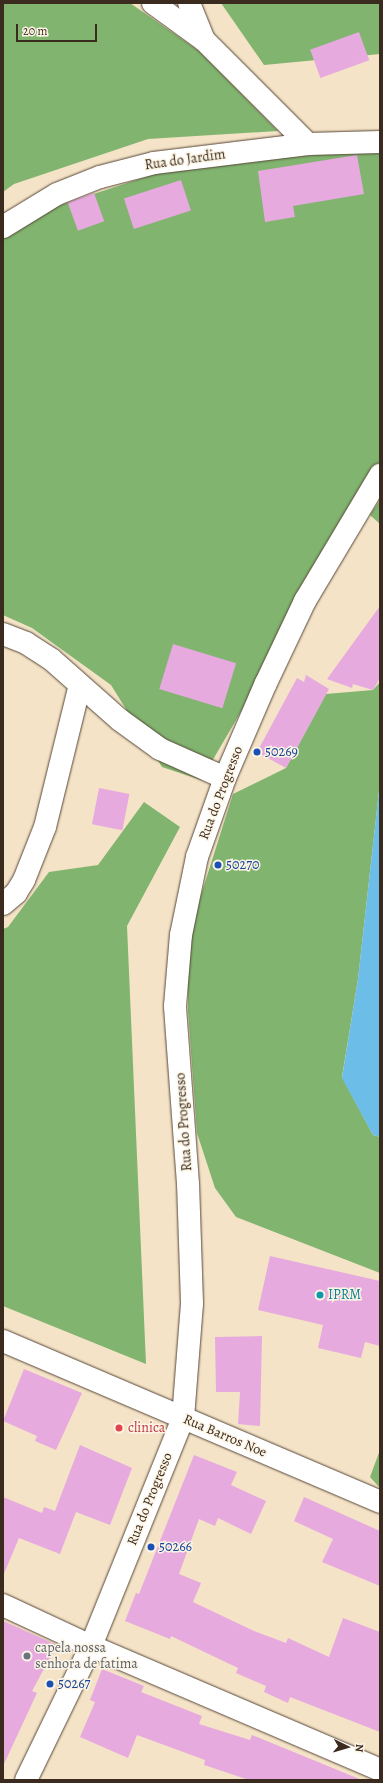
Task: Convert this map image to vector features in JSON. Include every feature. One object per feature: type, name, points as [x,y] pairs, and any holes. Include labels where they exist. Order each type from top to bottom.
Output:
[{"type":"street","points":[[153,3],[204,40],[308,144]]},
{"type":"street","points":[[188,3],[204,40]]},
{"type":"street","name":"Rua do Jardim","points":[[3,227],[57,194],[100,177],[154,163],[308,144],[380,142]]},
{"type":"street","name":"Rua do Progresso","points":[[26,1780],[91,1646],[182,1418],[192,1303],[188,1184],[175,1006],[180,935],[197,857],[225,778],[266,683],[305,601],[380,476]]},
{"type":"street","points":[[3,634],[26,643],[51,659],[120,720],[160,749],[225,778]]},
{"type":"street","points":[[3,904],[16,893],[24,880],[43,835],[80,685]]},
{"type":"street","name":"Rua Barros Noe","points":[[3,1341],[380,1502]]},
{"type":"street","points":[[3,1605],[91,1646],[380,1770]]},
{"type":"green space","points":[[3,3],[130,3],[199,51],[278,131],[148,139],[14,184],[3,192]]},
{"type":"green space","points":[[221,3],[380,3],[380,54],[264,65]]},
{"type":"green space","points":[[380,149],[380,474],[201,780],[162,767],[111,685],[32,628],[3,615],[3,239],[54,207],[173,168]]},
{"type":"green space","points":[[380,500],[380,524],[370,515]]},
{"type":"green space","points":[[380,682],[380,782],[358,979],[342,1077],[373,1135],[380,1137],[380,1273],[236,1217],[215,1188],[197,1133],[188,1010],[188,936],[233,794],[286,768],[326,694],[373,690]]},
{"type":"green space","points":[[144,802],[180,827],[127,926],[146,1364],[3,1306],[3,929],[8,927],[49,872],[98,865]]},
{"type":"green space","points":[[380,1450],[380,1488],[370,1477]]},
{"type":"water","points":[[380,782],[380,1137],[373,1135],[342,1078],[358,979]]},
{"type":"building","points":[[359,32],[369,60],[320,78],[310,50]]},
{"type":"building","points":[[357,155],[364,194],[293,206],[295,217],[265,222],[258,171]]},
{"type":"building","points":[[181,180],[191,210],[134,229],[124,199]]},
{"type":"building","points":[[94,193],[104,221],[78,231],[68,203]]},
{"type":"building","points":[[380,606],[380,678],[373,690],[353,684],[352,688],[327,679]]},
{"type":"building","points":[[173,644],[236,663],[222,708],[159,689]]},
{"type":"building","points":[[306,675],[329,689],[286,768],[257,752],[297,678],[304,682]]},
{"type":"building","points":[[99,788],[129,794],[122,830],[92,824]]},
{"type":"building","name":"IPRM","points":[[270,1256],[380,1281],[380,1346],[365,1342],[361,1358],[318,1348],[323,1325],[258,1310]]},
{"type":"building","points":[[262,1336],[260,1426],[238,1424],[240,1392],[216,1392],[215,1337]]},
{"type":"building","points":[[24,1369],[82,1393],[56,1450],[35,1441],[37,1436],[3,1421]]},
{"type":"building","points":[[80,1445],[132,1468],[110,1525],[76,1512],[60,1554],[19,1538],[3,1576],[3,1497],[42,1513],[44,1507],[55,1511]]},
{"type":"building","points":[[194,1455],[237,1472],[231,1485],[266,1501],[251,1534],[218,1518],[215,1526],[199,1519],[179,1574],[201,1583],[193,1602],[254,1631],[286,1643],[288,1638],[329,1657],[343,1618],[380,1632],[380,1732],[290,1697],[288,1703],[264,1692],[266,1686],[236,1673],[238,1668],[171,1636],[170,1639],[125,1621],[136,1593],[139,1594]]},
{"type":"building","points":[[304,1497],[380,1531],[380,1586],[322,1562],[333,1539],[294,1521]]},
{"type":"building","points":[[3,1621],[57,1645],[32,1691],[37,1693],[3,1766]]},
{"type":"building","points":[[102,1669],[144,1686],[141,1692],[202,1716],[199,1724],[250,1740],[252,1735],[362,1780],[249,1780],[204,1765],[205,1760],[137,1735],[128,1758],[80,1737],[95,1702],[90,1700]]},
{"type":"place","name":"50269","points":[[257,752]]},
{"type":"place","name":"50270","points":[[218,865]]},
{"type":"place","name":"IPRM","points":[[320,1295]]},
{"type":"place","name":"clinica","points":[[119,1428]]},
{"type":"place","name":"50266","points":[[151,1547]]},
{"type":"place","name":"capela nossa senhora de fatima","points":[[27,1656]]},
{"type":"place","name":"50267","points":[[50,1684]]}]
